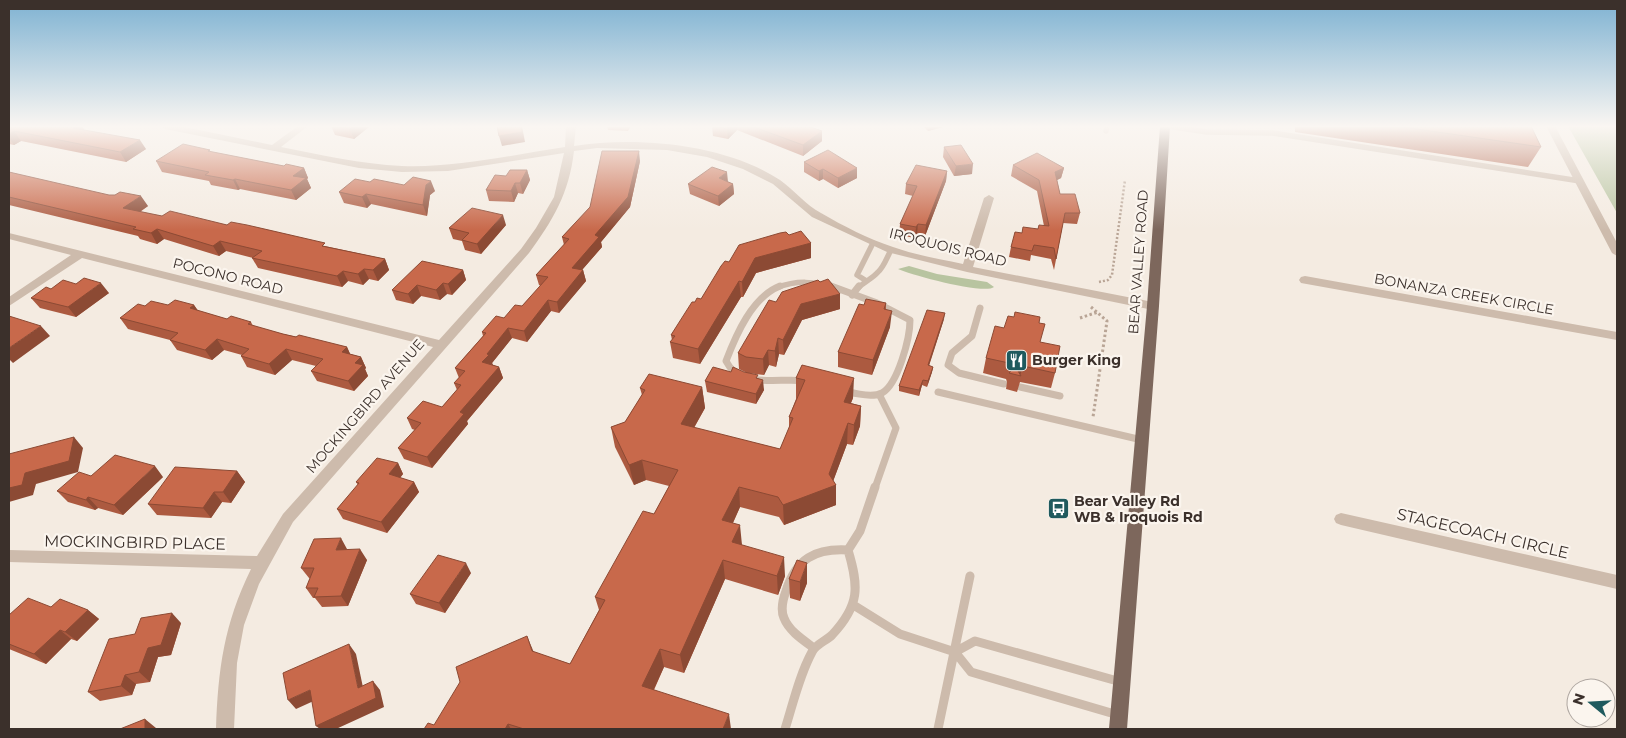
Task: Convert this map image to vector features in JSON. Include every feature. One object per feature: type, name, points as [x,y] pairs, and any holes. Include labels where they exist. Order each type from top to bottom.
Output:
[{"type":"main road","name":"BEAR VALLEY ROAD","points":[[1119,722],[1163,160]]},
{"type":"street","name":"IROQUOIS ROAD","points":[[337,160],[402,169],[448,168],[497,160]]},
{"type":"street","name":"MOCKINGBIRD AVENUE","points":[[225,729],[227,686],[236,626],[260,563],[288,518],[525,251],[545,223],[562,189],[568,160]]},
{"type":"street","name":"IROQUOIS ROAD","points":[[727,160],[746,167],[776,182],[816,215],[873,243],[892,250],[967,269],[1152,306]]},
{"type":"street","points":[[1569,160],[1617,253]]},
{"type":"street","points":[[967,269],[989,198]]},
{"type":"street","name":"POCONO ROAD","points":[[9,236],[441,345]]},
{"type":"street","points":[[9,302],[80,254]]},
{"type":"street","name":"BONANZA CREEK CIRCLE","points":[[1305,280],[1617,336]]},
{"type":"street","name":"STAGECOACH CIRCLE","points":[[1342,519],[1617,582]]},
{"type":"street","name":"MOCKINGBIRD PLACE","points":[[9,556],[260,563]]},
{"type":"lane","points":[[1446,160],[1580,181]]},
{"type":"lane","points":[[865,280],[857,275],[873,243]]},
{"type":"lane","points":[[852,295],[865,280],[872,278],[880,270],[892,250]]},
{"type":"lane","points":[[794,282],[824,283],[903,314],[910,320],[911,330],[890,386],[879,394],[864,393],[802,379],[749,379],[730,370],[726,361],[728,352],[758,300],[772,288],[794,282]]},
{"type":"lane","points":[[980,308],[972,337],[952,352],[948,365],[959,373],[1004,384]]},
{"type":"lane","points":[[1020,387],[1060,396]]},
{"type":"lane","points":[[938,392],[1142,440]]},
{"type":"lane","points":[[785,729],[814,648],[828,639],[840,627],[855,606],[857,588],[848,550],[860,531],[896,428],[879,394]]},
{"type":"lane","points":[[814,648],[790,628],[784,618],[781,609],[787,587],[797,567],[807,558],[819,551],[834,548],[848,550]]},
{"type":"lane","points":[[938,729],[970,576]]},
{"type":"lane","points":[[855,606],[900,634],[955,652],[971,672],[1119,722]]},
{"type":"lane","points":[[955,652],[975,641],[1122,682]]},
{"type":"path","points":[[1090,282],[1108,280],[1112,275],[1125,180]]},
{"type":"path","points":[[1086,303],[1107,321],[1092,428]]},
{"type":"path","points":[[1080,318],[1098,312]]},
{"type":"green space","points":[[1587,160],[1617,160],[1617,213]]},
{"type":"green space","points":[[909,266],[937,274],[987,282],[994,287],[988,289],[963,286],[898,269]]},
{"type":"building","points":[[256,160],[304,168],[293,176],[306,178],[291,190],[205,175],[209,172],[156,161]]},
{"type":"building","points":[[600,160],[637,160],[628,197],[595,235],[599,237],[572,268],[583,270],[557,302],[548,300],[524,331],[508,328],[482,362],[499,367],[460,412],[464,414],[427,457],[398,448],[421,423],[407,418],[423,401],[442,407],[461,385],[454,383],[465,371],[455,368],[486,333],[482,332],[496,316],[504,318],[515,305],[522,306],[548,277],[536,275],[569,239],[562,237],[590,207]]},
{"type":"building","points":[[845,160],[857,168],[838,178],[823,169],[819,171],[804,162]]},
{"type":"building","points":[[952,160],[971,160],[973,164],[956,166]]},
{"type":"building","points":[[1022,160],[1050,160],[1064,168],[1055,172],[1060,194],[1075,194],[1080,213],[1065,213],[1056,259],[1054,248],[1034,245],[1032,251],[1011,247],[1015,232],[1022,233],[1023,227],[1038,229],[1039,225],[1049,226],[1039,180],[1013,165]]},
{"type":"building","points":[[916,165],[947,171],[926,225],[918,224],[916,227],[900,224],[917,186],[906,184]]},
{"type":"building","points":[[712,167],[727,172],[719,178],[733,184],[718,196],[688,184]]},
{"type":"building","points":[[510,170],[527,170],[520,183],[515,183],[511,191],[486,190],[495,175],[506,176]]},
{"type":"building","points":[[9,172],[109,195],[115,195],[120,192],[141,196],[123,208],[162,216],[170,211],[227,225],[231,222],[247,225],[325,243],[322,246],[385,259],[373,270],[364,269],[358,274],[343,271],[337,276],[252,258],[262,251],[220,241],[213,246],[157,229],[151,233],[133,229],[136,227],[9,197]]},
{"type":"building","points":[[413,177],[431,181],[426,185],[423,205],[366,194],[362,197],[339,192],[355,179],[370,182],[374,179],[404,185]]},
{"type":"building","points":[[472,208],[503,215],[477,244],[462,240],[469,233],[449,228]]},
{"type":"building","points":[[801,231],[811,243],[755,258],[742,282],[739,281],[698,349],[670,342],[675,336],[671,335],[692,302],[695,302],[697,298],[701,299],[721,266],[725,261],[729,262],[739,245],[780,233],[786,232],[789,235]]},
{"type":"building","points":[[422,261],[463,270],[448,284],[443,283],[436,290],[417,285],[408,294],[392,290]]},
{"type":"building","points":[[84,278],[101,283],[68,307],[31,298],[46,287],[51,289],[63,280],[76,284]]},
{"type":"building","points":[[828,279],[840,294],[801,304],[783,340],[778,338],[775,351],[768,350],[763,359],[746,357],[738,353],[769,300],[776,302],[782,292],[818,280],[820,282]]},
{"type":"building","points":[[866,299],[886,303],[884,309],[892,311],[873,360],[838,352],[859,304],[864,305]]},
{"type":"building","points":[[175,300],[194,305],[190,308],[227,319],[231,316],[251,322],[248,324],[283,334],[296,337],[299,335],[347,347],[342,352],[361,357],[355,363],[363,365],[348,381],[311,371],[323,359],[286,349],[269,364],[241,356],[249,349],[217,339],[205,350],[170,340],[178,333],[120,318],[138,304],[145,306],[151,301],[168,305]]},
{"type":"building","points":[[927,310],[945,313],[928,365],[933,367],[928,381],[923,380],[919,390],[899,386]]},
{"type":"building","points":[[1015,312],[1040,317],[1039,323],[1045,324],[1040,342],[1060,346],[1055,373],[1023,366],[1018,371],[1021,376],[1009,373],[1013,369],[1009,363],[986,358],[995,326],[1004,328],[1008,316],[1014,317]]},
{"type":"building","points":[[9,316],[41,326],[9,348]]},
{"type":"building","points":[[802,365],[854,378],[844,402],[861,406],[854,425],[848,423],[829,474],[836,485],[783,505],[778,497],[739,487],[722,520],[740,525],[732,542],[784,557],[777,576],[723,560],[680,655],[660,649],[642,686],[729,714],[723,729],[524,729],[508,724],[505,729],[424,729],[428,723],[434,725],[460,682],[456,667],[527,636],[532,651],[570,664],[605,600],[595,597],[643,511],[654,514],[678,470],[642,460],[629,465],[611,427],[625,422],[645,390],[640,388],[649,374],[702,387],[681,424],[780,449],[793,418],[789,417],[805,380],[796,378]]},
{"type":"building","points":[[713,367],[731,372],[733,367],[758,375],[756,378],[763,380],[756,394],[705,381]]},
{"type":"building","points":[[74,437],[69,461],[25,473],[22,485],[9,488],[9,454]]},
{"type":"building","points":[[115,455],[155,466],[114,505],[88,497],[86,500],[57,491],[79,472],[91,476]]},
{"type":"building","points":[[377,458],[398,463],[389,474],[414,482],[381,522],[337,509],[359,483],[356,482]]},
{"type":"building","points":[[175,467],[237,471],[223,492],[214,492],[203,508],[148,504]]},
{"type":"building","points":[[341,538],[336,550],[360,549],[341,596],[314,597],[318,588],[306,588],[314,568],[301,568],[314,539]]},
{"type":"building","points":[[438,555],[466,563],[439,603],[410,594]]},
{"type":"building","points":[[797,560],[807,563],[800,582],[789,579]]},
{"type":"building","points":[[28,598],[51,607],[60,599],[88,610],[65,632],[60,630],[34,654],[9,644],[9,615]]},
{"type":"building","points":[[172,613],[161,645],[148,648],[139,672],[125,675],[121,686],[88,692],[109,639],[135,634],[141,618]]},
{"type":"building","points":[[349,644],[358,688],[373,681],[376,698],[316,726],[310,690],[288,700],[283,673]]},
{"type":"building","points":[[145,719],[145,729],[120,729]]},
{"type":"place","name":"Burger King","points":[[1016,360]]},
{"type":"place","name":"Bear Valley Rd WB & Iroquois Rd","points":[[1058,509]]}]
